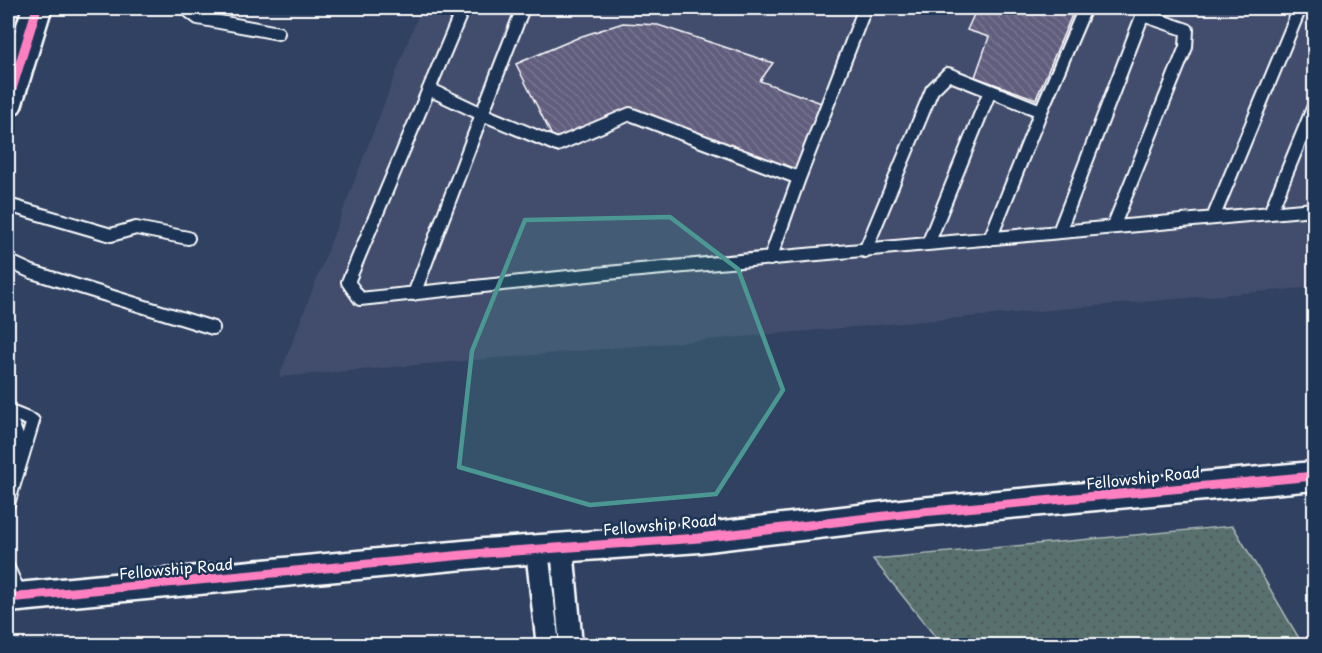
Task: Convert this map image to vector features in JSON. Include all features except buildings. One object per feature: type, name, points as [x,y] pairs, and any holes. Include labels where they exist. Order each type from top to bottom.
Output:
[{"type":"street","points":[[8,101],[38,8]]},
{"type":"street","name":"Fellowship Road","points":[[14,598],[549,549],[699,538],[911,513],[1314,476]]},
{"type":"street","points":[[548,645],[549,549]]},
{"type":"street","points":[[549,549],[571,645]]},
{"type":"lane","points":[[185,8],[198,18],[278,33]]},
{"type":"lane","points":[[463,8],[348,282],[360,299],[1314,209]]},
{"type":"lane","points":[[414,294],[523,8]]},
{"type":"lane","points":[[770,259],[865,8]]},
{"type":"lane","points":[[990,239],[1085,8]]},
{"type":"lane","points":[[1213,218],[1300,8]]},
{"type":"lane","points":[[1059,232],[1144,11],[1187,30],[1186,47],[1113,227]]},
{"type":"lane","points":[[865,250],[932,90],[948,74],[1041,111]]},
{"type":"lane","points":[[429,89],[557,145],[630,114],[799,178]]},
{"type":"lane","points":[[928,244],[990,91]]},
{"type":"lane","points":[[1270,213],[1314,106]]},
{"type":"lane","points":[[8,205],[111,235],[136,228],[189,238]]},
{"type":"lane","points":[[8,261],[32,272],[213,328]]},
{"type":"lane","points":[[8,411],[33,421],[8,504]]},
{"type":"lane","points":[[8,423],[13,425],[18,439],[14,484]]},
{"type":"lane","points":[[8,436],[15,465]]},
{"type":"lane","points":[[8,568],[14,598]]},
{"type":"highlighted area","points":[[670,217],[738,269],[783,390],[716,494],[590,505],[459,467],[472,351],[525,220]]},
{"type":"shaded area","points":[[8,8],[40,8],[8,102]]},
{"type":"shaded area","points":[[421,8],[1314,8],[1314,287],[279,377]]},
{"type":"green space","points":[[1233,526],[1303,645],[942,645],[873,559]]},
{"type":"cycle path","points":[[8,102],[37,8]]},
{"type":"cycle path","points":[[8,598],[485,553],[699,538],[911,513],[1314,476]]}]
